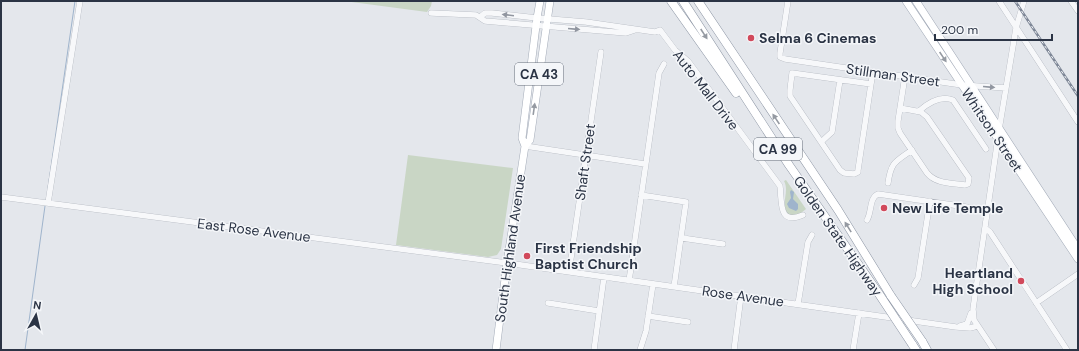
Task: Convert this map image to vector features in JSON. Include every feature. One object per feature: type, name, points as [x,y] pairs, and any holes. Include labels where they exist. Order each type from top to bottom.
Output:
[{"type":"highway","points":[[671,1],[789,165]]},
{"type":"highway","name":"Golden State Highway","points":[[683,1],[789,165],[914,347]]},
{"type":"highway","name":"Golden State Highway","points":[[698,1],[728,48],[838,210],[891,296],[928,350]]},
{"type":"highway","points":[[703,1],[728,48]]},
{"type":"main road","name":"South Highland Avenue","points":[[496,350],[507,263],[525,146],[522,138],[536,22],[540,1]]},
{"type":"main road","name":"South Highland Avenue","points":[[525,146],[530,140],[550,1]]},
{"type":"main road","name":"Whitson Street","points":[[906,1],[1078,259]]},
{"type":"main road","name":"Whitson Street","points":[[916,1],[1078,249]]},
{"type":"main road","points":[[917,18],[922,18],[933,34],[941,40]]},
{"type":"street","points":[[48,203],[80,1]]},
{"type":"street","name":"Stillman Street","points":[[788,1],[780,53],[780,57],[785,59],[962,85],[1006,88]]},
{"type":"street","points":[[999,1],[1078,122]]},
{"type":"street","points":[[994,350],[973,317],[973,309],[1006,88],[1016,28],[1024,1]]},
{"type":"street","points":[[1071,1],[1078,12]]},
{"type":"street","points":[[480,17],[485,13],[492,12],[536,22]]},
{"type":"street","points":[[1006,12],[1021,12]]},
{"type":"street","points":[[431,13],[476,16],[485,21],[546,23]]},
{"type":"street","name":"Auto Mall Drive","points":[[546,23],[626,33],[638,29],[655,32],[660,30],[675,50],[688,61],[780,186],[781,207],[785,216],[797,218],[803,215]]},
{"type":"street","name":"Shaft Street","points":[[569,272],[601,52]]},
{"type":"street","points":[[629,281],[658,73],[664,64]]},
{"type":"street","points":[[871,84],[792,73],[790,96],[840,170],[844,173],[857,173],[873,72]]},
{"type":"street","points":[[900,108],[919,111],[924,113],[930,119],[969,178],[968,184],[965,185],[942,182],[932,178],[927,173],[898,128],[900,108],[905,76]]},
{"type":"street","points":[[821,142],[832,132],[840,80]]},
{"type":"street","points":[[919,111],[934,100],[948,98],[953,100],[986,149]]},
{"type":"street","points":[[525,146],[645,164]]},
{"type":"street","points":[[888,183],[894,162],[912,150]]},
{"type":"street","points":[[867,220],[870,214],[872,198],[875,195],[880,194],[987,210]]},
{"type":"street","points":[[641,195],[686,202],[674,287]]},
{"type":"street","name":"East Rose Avenue","points":[[1,197],[507,263]]},
{"type":"street","points":[[914,286],[919,273],[930,201]]},
{"type":"street","points":[[984,228],[990,232],[1067,350]]},
{"type":"street","points":[[798,304],[808,242],[812,235]]},
{"type":"street","points":[[682,238],[724,244]]},
{"type":"street","name":"Rose Avenue","points":[[507,263],[956,327],[970,328],[978,326]]},
{"type":"street","points":[[1036,303],[1078,274]]},
{"type":"street","points":[[594,350],[604,277]]},
{"type":"street","points":[[640,350],[648,316],[653,284]]},
{"type":"street","points":[[734,350],[741,296]]},
{"type":"street","points":[[548,303],[599,310]]},
{"type":"street","points":[[956,327],[967,324],[973,309]]},
{"type":"street","points":[[853,350],[859,313]]},
{"type":"street","points":[[648,316],[688,322]]},
{"type":"green space","points":[[344,1],[432,1],[427,12]]},
{"type":"green space","points":[[408,155],[513,168],[501,249],[497,255],[488,257],[396,245]]},
{"type":"green space","points":[[786,180],[806,209],[796,217],[787,215],[785,211],[786,185],[784,181]]},
{"type":"water","points":[[791,190],[794,192],[793,199],[798,204],[798,209],[796,211],[789,208],[787,204],[791,198]]},
{"type":"waterway","points":[[48,188],[75,1]]},
{"type":"waterway","points":[[25,350],[45,206]]},
{"type":"railway","points":[[1015,1],[1078,96]]},
{"type":"place","name":"Selma 6 Cinemas","points":[[751,38]]},
{"type":"place","name":"New Life Temple","points":[[884,208]]},
{"type":"place","name":"First Friendship Baptist Church","points":[[527,256]]},
{"type":"place","name":"Heartland High School","points":[[1021,281]]}]
